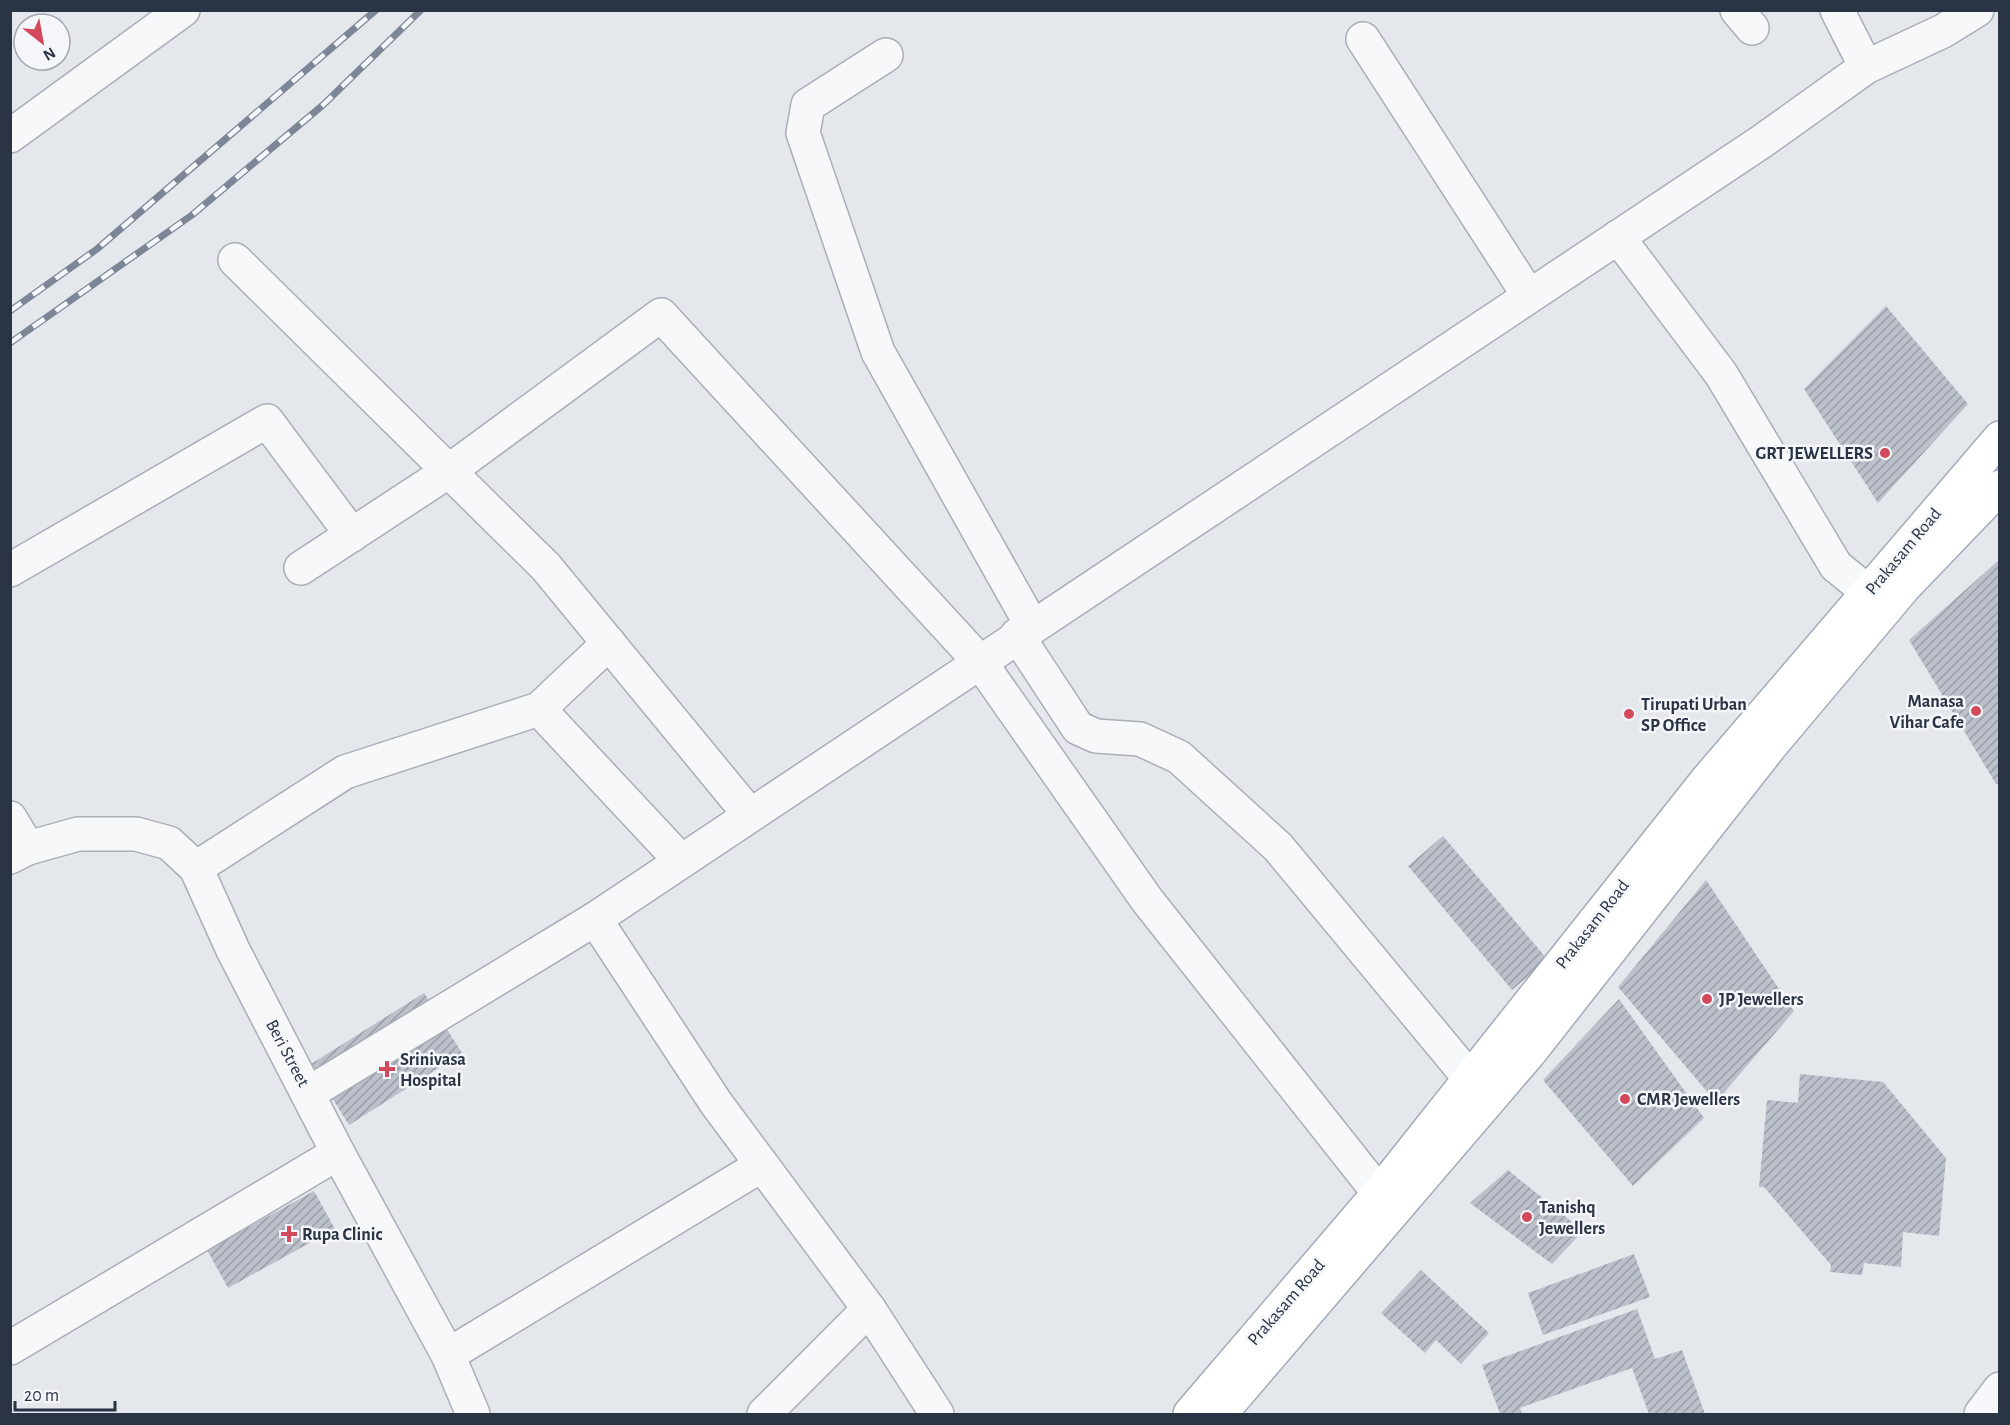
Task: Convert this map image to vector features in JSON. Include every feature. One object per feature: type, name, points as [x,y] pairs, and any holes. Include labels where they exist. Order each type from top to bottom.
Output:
[{"type":"main road","name":"Prakasam Road","points":[[1220,1414],[1479,1090],[1707,780],[2000,438]]},
{"type":"main road","name":"Prakasam Road","points":[[1190,1414],[1380,1193],[1479,1090],[1530,1052],[1772,744],[1905,586],[2000,487]]},
{"type":"street","points":[[1837,10],[1866,67]]},
{"type":"street","points":[[309,1093],[595,919],[980,662],[1024,630],[1761,142],[1866,67],[1943,31],[1977,10]]},
{"type":"street","points":[[10,136],[163,17]]},
{"type":"street","points":[[1363,39],[1529,296]]},
{"type":"street","points":[[886,55],[808,105],[803,133],[878,352],[1078,728],[1096,736],[1140,740],[1179,757],[1278,848],[1479,1090]]},
{"type":"street","points":[[1618,237],[1721,375],[1836,566],[1868,591]]},
{"type":"street","points":[[235,260],[546,567],[750,815]]},
{"type":"street","points":[[301,568],[449,471],[661,315],[980,662],[1147,900],[1380,1193]]},
{"type":"street","points":[[10,570],[267,421],[352,535]]},
{"type":"street","points":[[196,868],[345,772],[539,709],[609,643]]},
{"type":"street","points":[[539,709],[681,861]]},
{"type":"street","points":[[10,818],[19,853]]},
{"type":"street","name":"Beri Street","points":[[19,853],[78,834],[136,834],[169,843],[196,868],[233,950],[309,1093],[338,1153],[448,1355],[473,1414]]},
{"type":"street","points":[[595,919],[716,1103],[869,1310],[938,1414]]},
{"type":"street","points":[[10,1348],[338,1153]]},
{"type":"street","points":[[448,1355],[762,1165]]},
{"type":"street","points":[[764,1414],[869,1310]]},
{"type":"street","points":[[1981,1414],[2000,1389]]},
{"type":"building","name":"GRT JEWELLERS","points":[[1886,306],[1968,404],[1878,503],[1804,389]]},
{"type":"building","name":"Manasa Vihar Cafe","points":[[2000,559],[2000,783],[1996,784],[1909,640]]},
{"type":"building","points":[[1443,836],[1548,960],[1512,990],[1408,866]]},
{"type":"building","name":"JP Jewellers","points":[[1706,880],[1794,1011],[1716,1102],[1618,987]]},
{"type":"building","points":[[424,993],[462,1053],[349,1125],[311,1064]]},
{"type":"building","name":"CMR Jewellers","points":[[1619,999],[1704,1118],[1633,1186],[1543,1080]]},
{"type":"building","points":[[1800,1074],[1883,1082],[1946,1158],[1939,1236],[1903,1232],[1901,1267],[1864,1263],[1862,1275],[1830,1272],[1831,1265],[1764,1187],[1759,1187],[1767,1100],[1798,1103]]},
{"type":"building","name":"Tanishq Jewellers","points":[[1508,1170],[1583,1231],[1552,1264],[1470,1203]]},
{"type":"building","points":[[314,1191],[335,1229],[228,1288],[207,1250]]},
{"type":"building","points":[[1634,1254],[1650,1297],[1543,1335],[1528,1293]]},
{"type":"building","points":[[1421,1270],[1489,1333],[1461,1364],[1436,1340],[1425,1353],[1381,1313]]},
{"type":"building","points":[[1637,1309],[1655,1359],[1682,1350],[1705,1414],[1649,1414],[1632,1368],[1520,1408],[1522,1414],[1500,1414],[1482,1365]]},
{"type":"railway","points":[[10,311],[97,249],[376,10]]},
{"type":"railway","points":[[10,343],[192,215],[323,105],[421,10]]},
{"type":"place","name":"GRT JEWELLERS","points":[[1885,453]]},
{"type":"place","name":"Manasa Vihar Cafe","points":[[1976,711]]},
{"type":"place","name":"Tirupati Urban SP Office","points":[[1629,714]]},
{"type":"place","name":"JP Jewellers","points":[[1707,999]]},
{"type":"place","name":"Srinivasa Hospital","points":[[387,1069]]},
{"type":"place","name":"CMR Jewellers","points":[[1625,1099]]},
{"type":"place","name":"Tanishq Jewellers","points":[[1527,1217]]},
{"type":"place","name":"Rupa Clinic","points":[[289,1234]]}]
